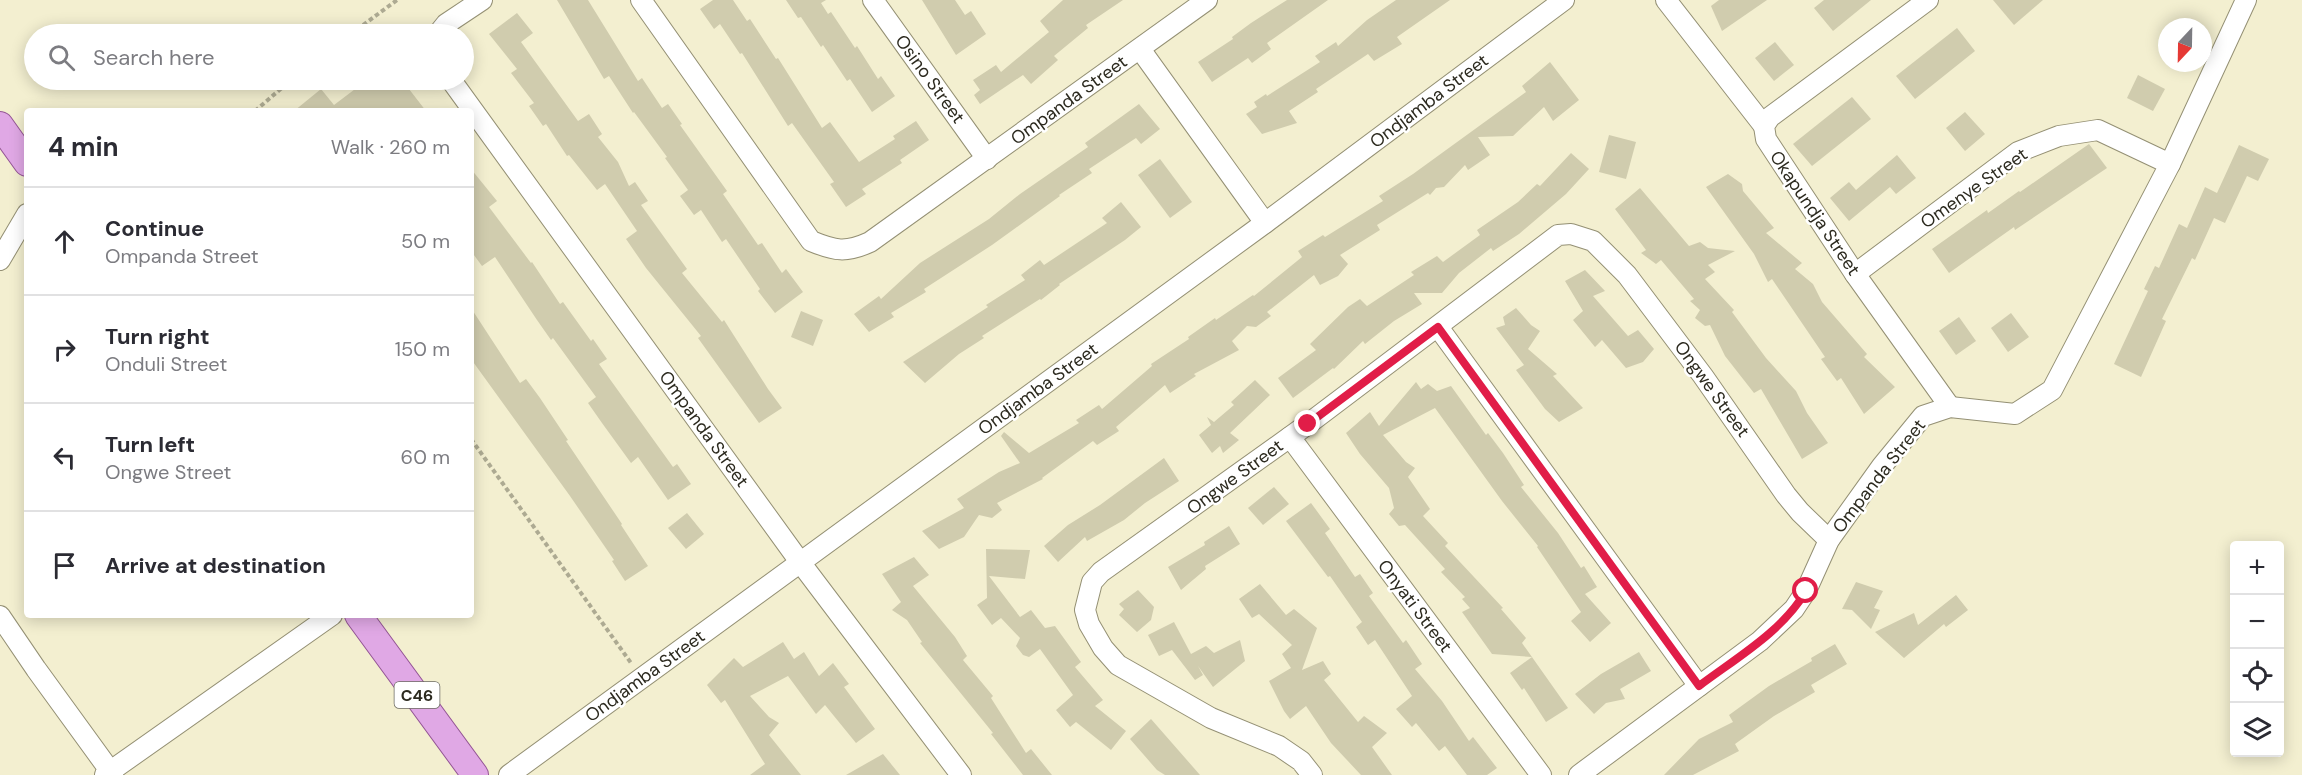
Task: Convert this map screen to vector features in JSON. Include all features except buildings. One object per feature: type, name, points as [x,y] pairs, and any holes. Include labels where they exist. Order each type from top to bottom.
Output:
[{"type":"main road","points":[[0,125],[24,159]]},
{"type":"main road","name":"C46","points":[[360,618],[475,775]]},
{"type":"street","points":[[446,24],[482,0]]},
{"type":"street","name":"Ompanda Street","points":[[641,0],[811,242],[831,250],[852,250],[870,242],[1207,0]]},
{"type":"street","name":"Osino Street","points":[[873,0],[987,159]]},
{"type":"street","name":"Ondjamba Street","points":[[509,775],[1265,223],[1564,0]]},
{"type":"street","name":"Okapundja Street","points":[[1666,0],[1764,126],[1766,139],[1855,274],[1950,407]]},
{"type":"street","points":[[1764,126],[1770,117],[1928,0]]},
{"type":"street","name":"Ompanda Street","points":[[1579,775],[1760,641],[1794,609],[1806,591],[1829,540],[1882,466],[1923,416],[1950,407],[2015,414],[2052,390],[2169,164],[2243,1]]},
{"type":"street","points":[[1140,48],[1265,223]]},
{"type":"street","name":"Ompanda Street","points":[[458,90],[471,108]]},
{"type":"street","name":"Ompanda Street","points":[[474,112],[801,562],[961,775]]},
{"type":"street","name":"Omenye Street","points":[[1855,274],[2018,152],[2058,136],[2098,130],[2169,164]]},
{"type":"street","points":[[0,260],[24,219]]},
{"type":"street","name":"Ongwe Street","points":[[1312,775],[1301,761],[1279,746],[1211,718],[1118,665],[1103,648],[1089,624],[1085,610],[1087,594],[1092,582],[1101,572],[1290,437],[1558,235],[1571,234],[1593,241],[1627,275],[1703,376],[1786,495],[1829,540]]},
{"type":"street","points":[[1438,327],[1699,686]]},
{"type":"street","name":"Onyati Street","points":[[1290,437],[1541,775]]},
{"type":"street","points":[[0,616],[109,774],[328,618]]},
{"type":"path","points":[[365,24],[397,0]]},
{"type":"path","points":[[258,108],[279,90]]},
{"type":"path","points":[[474,443],[641,678]]},
{"type":"route","points":[[1308,424],[1438,327],[1699,686],[1760,641],[1794,609],[1806,591]]}]
